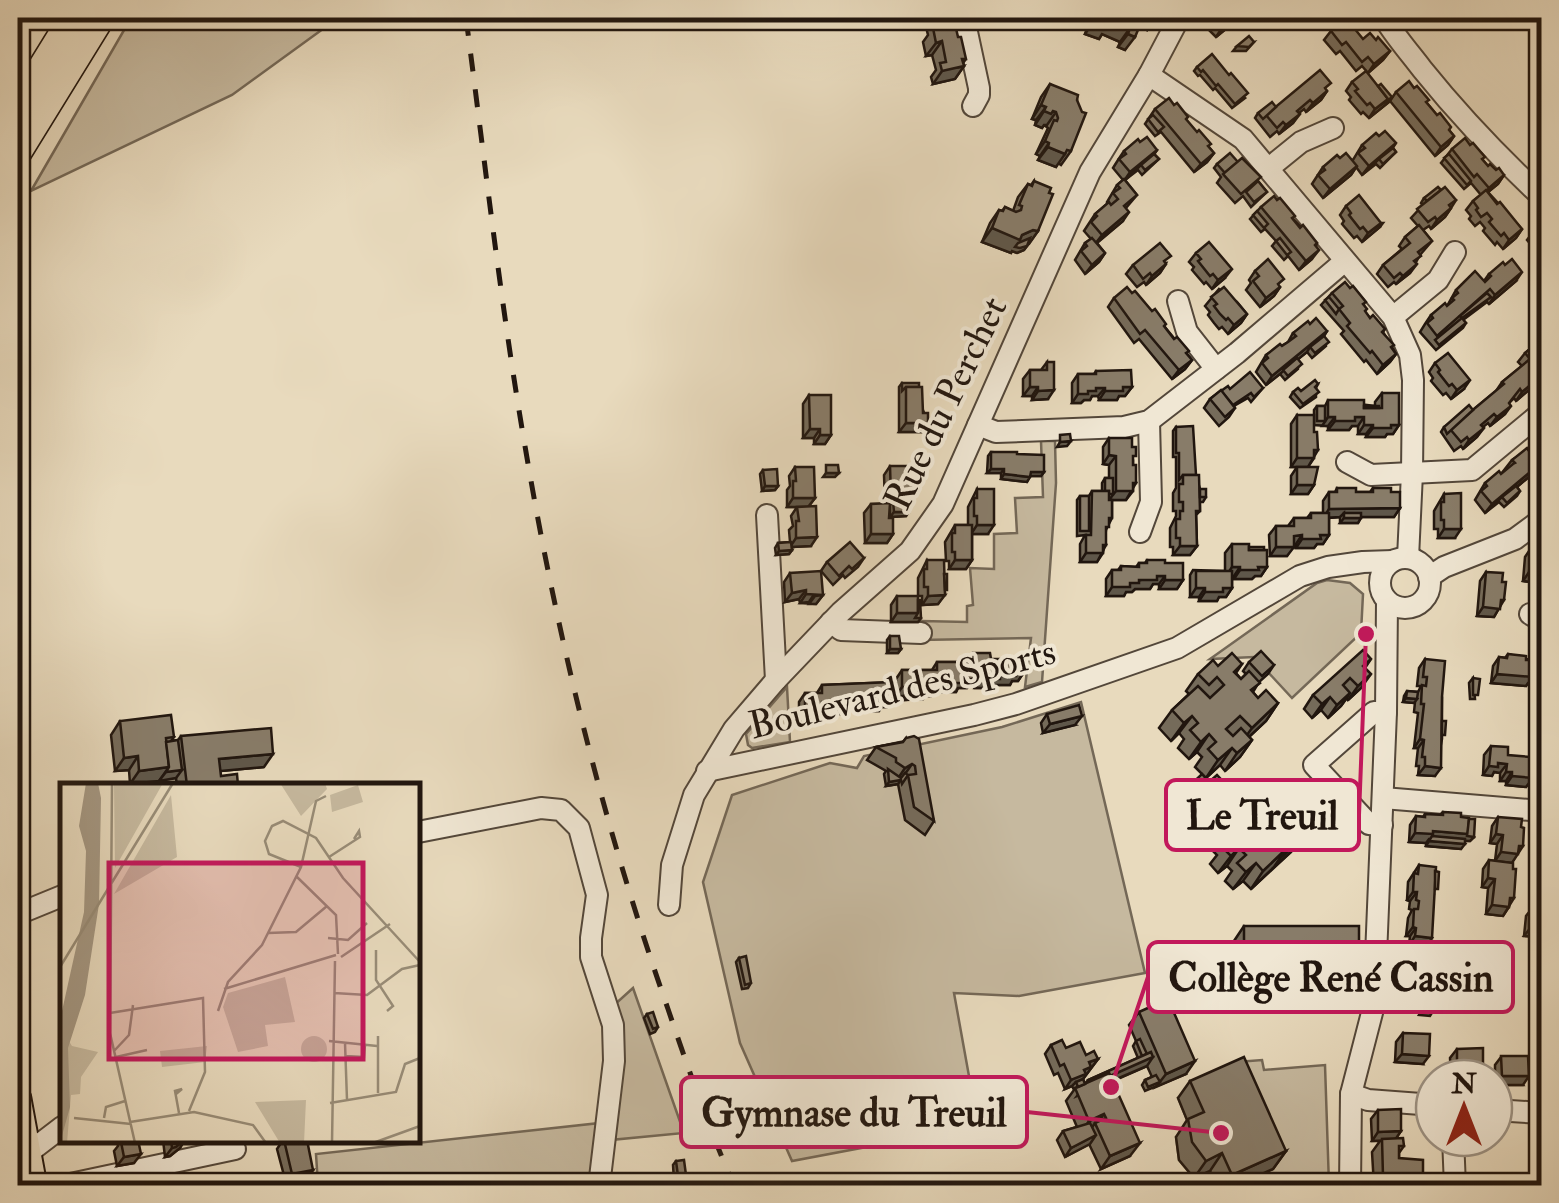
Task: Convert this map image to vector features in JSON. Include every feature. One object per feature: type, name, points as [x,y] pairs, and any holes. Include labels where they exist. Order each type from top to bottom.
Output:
[{"type":"highway","points":[[18,151],[100,18]]},
{"type":"highway","points":[[18,107],[66,29]]},
{"type":"main road","points":[[18,1100],[34,1186]]},
{"type":"street","points":[[964,18],[980,88],[973,106]]},
{"type":"street","points":[[1384,18],[1441,92],[1496,154],[1542,197]]},
{"type":"street","name":"Rue du Perchet","points":[[669,906],[672,864],[694,796],[734,730],[832,622],[910,550],[943,504],[1090,172],[1149,75],[1176,19]]},
{"type":"street","points":[[1149,75],[1243,138],[1393,317],[1410,354],[1412,368],[1412,474],[1401,560]]},
{"type":"street","points":[[1270,168],[1301,142],[1333,128]]},
{"type":"street","points":[[1393,317],[1438,280],[1455,252]]},
{"type":"street","points":[[978,425],[996,432],[1124,427],[1149,421],[1344,260]]},
{"type":"street","points":[[1178,302],[1187,332],[1216,369]]},
{"type":"street","points":[[1347,462],[1372,475],[1472,470],[1542,412]]},
{"type":"street","points":[[1140,532],[1151,502],[1149,421]]},
{"type":"street","points":[[767,515],[776,680]]},
{"type":"street","points":[[1430,577],[1444,566],[1515,539],[1542,519]]},
{"type":"street","points":[[1328,567],[1362,574],[1383,594],[1402,608],[1420,604],[1428,592],[1430,577],[1422,564],[1401,560],[1382,571],[1383,594],[1388,639],[1374,1005],[1351,1094],[1350,1186]]},
{"type":"street","name":"Boulevard des Sports","points":[[707,770],[1016,704],[1177,648],[1300,576],[1328,567],[1401,560]]},
{"type":"street","points":[[1388,639],[1414,607]]},
{"type":"street","points":[[832,622],[842,630],[921,633]]},
{"type":"street","points":[[1382,825],[1369,824],[1314,765],[1374,712],[1386,712]]},
{"type":"street","points":[[1383,798],[1542,814],[1542,854]]},
{"type":"street","points":[[420,832],[541,808],[561,810],[580,828],[597,894],[591,956],[612,1024],[614,1061],[599,1186]]},
{"type":"street","points":[[18,914],[60,897]]},
{"type":"street","points":[[1351,1094],[1368,1100],[1414,1103]]},
{"type":"street","points":[[1514,1112],[1542,1114]]},
{"type":"street","points":[[28,1152],[60,1128]]},
{"type":"street","points":[[61,1186],[234,1149]]},
{"type":"street","points":[[1454,1158],[1455,1186]]},
{"type":"shaded area","points":[[131,18],[338,18],[232,95],[31,191]]},
{"type":"shaded area","points":[[1041,441],[1055,441],[1056,483],[1042,682],[1025,687],[1031,638],[920,640],[922,621],[967,622],[967,606],[973,605],[970,568],[994,569],[994,534],[1017,533],[1015,498],[1043,497]]},
{"type":"shaded area","points":[[1317,583],[1350,583],[1363,594],[1361,633],[1292,698],[1254,657],[1210,659]]},
{"type":"shaded area","points":[[787,687],[790,742],[752,748],[746,734]]},
{"type":"shaded area","points":[[1081,702],[1145,973],[1019,996],[954,993],[978,1126],[792,1161],[740,1043],[703,882],[732,795],[830,763],[857,768],[864,756],[1002,727]]},
{"type":"shaded area","points":[[633,988],[684,1133],[610,1140],[613,1006]]},
{"type":"shaded area","points":[[1262,1060],[1264,1070],[1325,1065],[1329,1185],[1196,1185],[1179,1160],[1176,1137],[1191,1129],[1178,1098],[1229,1075],[1237,1062]]},
{"type":"shaded area","points":[[600,1123],[594,1185],[318,1185],[316,1154]]},
{"type":"building","points":[[936,18],[956,18],[966,59],[962,59],[964,66],[942,71],[940,63],[946,62],[942,41],[936,43]]},
{"type":"building","points":[[1095,18],[1143,18],[1135,37],[1128,34],[1130,28],[1110,20],[1108,26],[1094,21]]},
{"type":"building","points":[[1217,18],[1235,18],[1222,28]]},
{"type":"building","points":[[1344,20],[1363,39],[1370,33],[1390,51],[1374,64],[1368,57],[1362,62],[1331,31]]},
{"type":"building","points":[[1249,36],[1254,42],[1249,47],[1237,46]]},
{"type":"building","points":[[1212,54],[1248,93],[1235,104],[1197,67]]},
{"type":"building","points":[[1320,70],[1331,83],[1325,88],[1327,91],[1277,128],[1266,115]]},
{"type":"building","points":[[1366,71],[1388,99],[1375,109],[1355,91],[1358,89],[1352,82]]},
{"type":"building","points":[[1409,81],[1451,127],[1454,136],[1441,147],[1396,92]]},
{"type":"building","points":[[1050,84],[1078,95],[1082,112],[1086,113],[1071,151],[1065,154],[1048,147],[1045,141],[1058,118],[1056,112],[1044,111],[1046,107],[1041,105]]},
{"type":"building","points":[[1381,84],[1392,97],[1385,103],[1388,99],[1378,86]]},
{"type":"building","points":[[1169,98],[1211,144],[1208,146],[1214,153],[1201,164],[1155,109]]},
{"type":"building","points":[[1272,102],[1276,107],[1263,119],[1258,113]]},
{"type":"building","points":[[1153,115],[1164,127],[1158,132],[1148,119]]},
{"type":"building","points":[[1385,131],[1396,143],[1369,166],[1358,153],[1376,133],[1379,136]]},
{"type":"building","points":[[1147,137],[1157,150],[1130,172],[1119,159],[1138,139],[1140,142]]},
{"type":"building","points":[[1465,138],[1485,157],[1482,159],[1488,166],[1499,168],[1504,175],[1489,188],[1477,174],[1474,177],[1452,149]]},
{"type":"building","points":[[1393,148],[1396,152],[1383,164],[1379,159]]},
{"type":"building","points":[[1230,153],[1238,162],[1225,173],[1217,164]]},
{"type":"building","points":[[1346,153],[1357,166],[1330,189],[1318,175],[1337,155],[1340,158]]},
{"type":"building","points":[[1154,154],[1159,159],[1145,170],[1141,165]]},
{"type":"building","points":[[1449,154],[1471,181],[1467,185],[1444,158]]},
{"type":"building","points":[[1242,158],[1261,177],[1241,194],[1223,174]]},
{"type":"building","points":[[1124,179],[1137,195],[1124,206],[1129,212],[1102,235],[1091,222],[1109,202],[1111,205],[1118,199],[1113,193]]},
{"type":"building","points":[[1034,181],[1051,188],[1049,193],[1053,194],[1038,231],[1022,235],[1020,240],[992,228],[999,210],[1021,210],[1019,205],[1028,184],[1032,186]]},
{"type":"building","points":[[1258,181],[1267,192],[1254,202],[1246,192]]},
{"type":"building","points":[[1438,187],[1441,190],[1427,201],[1424,198]]},
{"type":"building","points":[[1445,187],[1456,200],[1437,220],[1435,217],[1428,222],[1417,209]]},
{"type":"building","points":[[1486,190],[1522,229],[1509,240],[1489,222],[1492,219],[1487,213],[1481,217],[1476,210],[1473,201]]},
{"type":"building","points":[[1359,195],[1381,223],[1368,233],[1363,227],[1360,229],[1346,206]]},
{"type":"building","points":[[1274,196],[1280,198],[1300,228],[1303,225],[1317,243],[1319,250],[1306,261],[1261,207]]},
{"type":"building","points":[[1257,211],[1268,224],[1264,228],[1253,215]]},
{"type":"building","points":[[1542,224],[1542,242],[1533,232]]},
{"type":"building","points":[[1419,225],[1432,241],[1418,252],[1421,256],[1414,261],[1417,264],[1394,278],[1383,265],[1410,243],[1405,237]]},
{"type":"building","points":[[1030,238],[1027,246],[1015,247],[1018,243]]},
{"type":"building","points":[[1092,238],[1105,253],[1092,265],[1081,251]]},
{"type":"building","points":[[1280,238],[1291,252],[1287,255],[1276,241]]},
{"type":"building","points":[[1209,242],[1232,269],[1218,280],[1213,274],[1210,276],[1196,253]]},
{"type":"building","points":[[1160,243],[1171,256],[1152,276],[1150,273],[1143,279],[1133,265]]},
{"type":"building","points":[[1268,259],[1284,279],[1266,298],[1253,281],[1259,276],[1255,271]]},
{"type":"building","points":[[1512,259],[1522,272],[1495,295],[1490,289],[1437,336],[1427,323],[1433,318],[1431,315],[1454,300],[1456,290],[1475,271],[1485,282],[1503,262],[1505,265]]},
{"type":"building","points":[[1345,282],[1366,302],[1365,311],[1385,329],[1382,332],[1394,345],[1391,347],[1396,354],[1383,365],[1347,326],[1350,323],[1339,309],[1343,306],[1332,293]]},
{"type":"building","points":[[1127,287],[1152,311],[1155,309],[1174,339],[1177,337],[1189,351],[1186,353],[1192,360],[1179,370],[1145,330],[1140,334],[1114,298]]},
{"type":"building","points":[[1224,287],[1247,314],[1234,325],[1220,314],[1211,297]]},
{"type":"building","points":[[1487,293],[1491,297],[1462,318]]},
{"type":"building","points":[[1329,297],[1339,309],[1336,314],[1325,300]]},
{"type":"building","points":[[1316,318],[1327,331],[1272,376],[1262,363],[1268,358],[1266,355]]},
{"type":"building","points":[[1462,318],[1466,323],[1439,345],[1435,340]]},
{"type":"building","points":[[1324,336],[1329,342],[1315,353],[1310,347]]},
{"type":"building","points":[[1538,342],[1542,345],[1542,366],[1534,377],[1536,380],[1522,392],[1520,389],[1509,403],[1511,406],[1497,417],[1494,414],[1481,425],[1484,428],[1461,442],[1450,429],[1530,359],[1525,353]]},
{"type":"building","points":[[1448,353],[1470,380],[1457,390],[1452,384],[1449,386],[1435,363]]},
{"type":"building","points":[[1297,358],[1302,364],[1288,376],[1283,370]]},
{"type":"building","points":[[1047,362],[1054,362],[1054,390],[1038,391],[1038,387],[1030,387],[1030,370],[1047,370]]},
{"type":"building","points":[[1131,370],[1132,387],[1123,387],[1123,391],[1096,388],[1088,394],[1078,394],[1078,374]]},
{"type":"building","points":[[1250,372],[1263,388],[1254,397],[1251,393],[1233,405],[1221,391],[1228,386],[1230,389]]},
{"type":"building","points":[[1315,380],[1319,392],[1303,404],[1293,392]]},
{"type":"building","points":[[902,383],[919,383],[919,387],[902,391]]},
{"type":"building","points":[[906,387],[922,387],[923,413],[928,413],[928,423],[906,423]]},
{"type":"building","points":[[1221,390],[1235,408],[1225,417],[1210,399]]},
{"type":"building","points":[[1382,393],[1399,393],[1399,425],[1373,428],[1364,425],[1364,417],[1335,421],[1335,417],[1328,417],[1328,400],[1364,400],[1364,408],[1382,408]]},
{"type":"building","points":[[809,395],[831,395],[831,435],[820,435],[820,429],[810,429]]},
{"type":"building","points":[[1469,405],[1473,410],[1447,434],[1444,427]]},
{"type":"building","points":[[1317,406],[1325,406],[1325,421],[1317,421]]},
{"type":"building","points":[[1297,415],[1314,415],[1318,450],[1314,450],[1314,458],[1297,458]]},
{"type":"building","points":[[1193,426],[1196,475],[1183,475],[1179,480],[1176,427]]},
{"type":"building","points":[[1070,434],[1071,441],[1060,442],[1060,435]]},
{"type":"building","points":[[1542,436],[1542,462],[1492,504],[1481,491],[1487,486],[1485,483],[1515,463],[1512,460],[1527,448],[1529,451]]},
{"type":"building","points":[[1109,438],[1132,438],[1132,447],[1136,447],[1133,491],[1116,491],[1116,456],[1109,455]]},
{"type":"building","points":[[991,452],[1044,455],[1044,472],[1031,472],[1030,477],[1004,474],[1004,469],[991,469]]},
{"type":"building","points":[[826,465],[838,465],[839,473],[826,473]]},
{"type":"building","points":[[890,466],[910,466],[908,480],[912,480],[914,496],[891,497]]},
{"type":"building","points":[[795,467],[814,467],[815,498],[793,498]]},
{"type":"building","points":[[1297,467],[1318,467],[1314,485],[1297,485]]},
{"type":"building","points":[[777,469],[778,486],[765,486],[763,470]]},
{"type":"building","points":[[1183,475],[1199,475],[1197,546],[1180,546],[1180,538],[1176,538],[1176,519],[1180,519],[1183,511],[1179,484],[1183,484]]},
{"type":"building","points":[[1105,478],[1113,478],[1113,494],[1105,491]]},
{"type":"building","points":[[1516,486],[1520,491],[1507,503],[1502,497]]},
{"type":"building","points":[[1337,488],[1373,492],[1373,488],[1391,488],[1391,492],[1400,492],[1400,508],[1329,509],[1329,492],[1337,492]]},
{"type":"building","points":[[977,489],[994,489],[994,525],[977,525]]},
{"type":"building","points":[[1092,491],[1109,491],[1112,500],[1112,518],[1106,527],[1103,553],[1086,553],[1086,535],[1091,535]]},
{"type":"building","points":[[1461,493],[1461,529],[1444,529],[1444,494]]},
{"type":"building","points":[[1080,496],[1089,496],[1089,531],[1080,531]]},
{"type":"building","points":[[893,501],[909,501],[909,512],[894,512]]},
{"type":"building","points":[[890,503],[893,534],[871,534],[871,504]]},
{"type":"building","points":[[816,506],[817,537],[796,538],[797,507]]},
{"type":"building","points":[[1311,513],[1329,513],[1329,535],[1320,535],[1321,539],[1294,536],[1294,547],[1276,547],[1276,526],[1294,526],[1294,518],[1311,518]]},
{"type":"building","points":[[1344,513],[1361,513],[1361,518],[1344,518]]},
{"type":"building","points":[[955,525],[972,525],[972,560],[955,560]]},
{"type":"building","points":[[791,542],[792,550],[779,551],[778,543]]},
{"type":"building","points":[[850,542],[864,558],[839,576],[827,562]]},
{"type":"building","points":[[1232,544],[1249,544],[1249,550],[1267,550],[1267,567],[1232,567]]},
{"type":"building","points":[[1531,548],[1542,549],[1542,576],[1529,572]]},
{"type":"building","points":[[927,560],[944,560],[945,595],[928,596],[928,587],[924,587]]},
{"type":"building","points":[[1139,563],[1183,563],[1183,580],[1157,576],[1157,580],[1130,583],[1130,587],[1112,587],[1112,570],[1139,567]]},
{"type":"building","points":[[821,571],[823,595],[806,594],[806,590],[792,593],[790,573]]},
{"type":"building","points":[[1196,571],[1232,571],[1232,588],[1205,592],[1205,588],[1196,588]]},
{"type":"building","points":[[1486,572],[1503,573],[1502,582],[1506,582],[1500,609],[1483,607]]},
{"type":"building","points":[[897,596],[918,596],[918,613],[897,613]]},
{"type":"building","points":[[890,636],[899,636],[901,649],[890,649]]},
{"type":"building","points":[[1363,650],[1371,659],[1363,666],[1371,674],[1358,686],[1350,678],[1343,685],[1350,693],[1337,705],[1330,697],[1322,704],[1313,695]]},
{"type":"building","points":[[1261,651],[1274,665],[1262,676],[1249,662]]},
{"type":"building","points":[[973,653],[990,653],[991,659],[1024,659],[1024,672],[1000,679],[973,676],[962,679],[962,683],[938,679],[937,687],[929,687],[929,691],[902,687],[902,670],[937,670],[937,662],[973,662]]},
{"type":"building","points":[[1232,653],[1242,664],[1234,672],[1241,679],[1249,671],[1260,683],[1251,690],[1258,698],[1266,690],[1278,703],[1252,728],[1240,716],[1226,729],[1233,736],[1241,728],[1252,740],[1237,753],[1232,748],[1218,760],[1208,749],[1216,742],[1209,734],[1201,742],[1190,730],[1198,723],[1192,716],[1184,723],[1172,710],[1198,686],[1210,698],[1224,685],[1217,677],[1209,685],[1198,674],[1213,660],[1218,666]]},
{"type":"building","points":[[1508,654],[1526,656],[1526,660],[1534,660],[1535,654],[1542,656],[1542,675],[1497,674],[1499,657],[1507,658]]},
{"type":"building","points":[[1425,659],[1445,661],[1441,768],[1425,766],[1422,757]]},
{"type":"building","points":[[1473,678],[1480,679],[1478,695],[1473,695]]},
{"type":"building","points":[[893,682],[893,698],[885,702],[858,699],[849,705],[831,706],[831,702],[822,702],[822,713],[805,713],[805,693],[822,693],[822,685]]},
{"type":"building","points":[[1407,691],[1418,692],[1417,699],[1406,698]]},
{"type":"building","points":[[1079,705],[1082,716],[1050,724],[1047,714]]},
{"type":"building","points":[[171,715],[174,737],[166,738],[169,767],[139,771],[138,756],[124,758],[120,721]]},
{"type":"building","points":[[271,728],[273,754],[219,759],[221,776],[237,774],[238,783],[187,783],[181,736]]},
{"type":"building","points":[[914,736],[919,739],[934,821],[914,807],[908,775],[916,774],[915,766],[905,768],[876,747]]},
{"type":"building","points":[[178,740],[182,770],[166,772],[166,742]]},
{"type":"building","points":[[1491,746],[1508,747],[1508,755],[1542,758],[1541,775],[1512,776],[1512,772],[1506,772],[1507,764],[1489,766]]},
{"type":"building","points":[[888,769],[901,778],[905,773],[908,775],[902,784],[901,780],[889,782]]},
{"type":"building","points":[[1202,774],[1209,782],[1217,775],[1256,816],[1280,793],[1289,802],[1280,810],[1287,817],[1295,810],[1304,818],[1279,841],[1286,849],[1263,871],[1256,863],[1246,872],[1237,863],[1246,855],[1239,848],[1231,856],[1222,847],[1231,839],[1223,831],[1231,824],[1209,799],[1200,807],[1185,790]]},
{"type":"building","points":[[1461,813],[1461,817],[1469,818],[1468,834],[1415,833],[1416,816]]},
{"type":"building","points":[[1498,817],[1522,819],[1523,846],[1519,846],[1518,854],[1501,852],[1503,835],[1496,834]]},
{"type":"building","points":[[1469,819],[1475,819],[1474,837],[1467,836]]},
{"type":"building","points":[[1289,835],[1297,843],[1280,858],[1286,849],[1281,843]]},
{"type":"building","points":[[1432,836],[1465,839],[1465,844],[1429,841]]},
{"type":"building","points":[[1489,860],[1513,863],[1516,869],[1514,898],[1510,898],[1509,907],[1492,905],[1495,879],[1488,878]]},
{"type":"building","points":[[1419,865],[1436,867],[1432,938],[1415,936],[1413,927],[1414,909],[1418,909],[1419,901],[1417,892],[1413,892],[1414,873],[1418,874]]},
{"type":"building","points":[[1533,907],[1542,907],[1542,928],[1531,927]]},
{"type":"building","points":[[1244,926],[1359,926],[1359,957],[1332,957],[1315,969],[1318,971],[1308,982],[1283,958],[1244,958]]},
{"type":"building","points":[[746,956],[751,983],[745,985],[739,958]]},
{"type":"building","points":[[1168,999],[1195,1061],[1166,1074],[1139,1012]]},
{"type":"building","points":[[653,1012],[658,1027],[653,1029],[647,1014]]},
{"type":"building","points":[[1403,1033],[1430,1034],[1429,1056],[1402,1054]]},
{"type":"building","points":[[1140,1039],[1147,1054],[1142,1056],[1136,1041]]},
{"type":"building","points":[[1062,1040],[1066,1048],[1080,1042],[1086,1055],[1094,1051],[1098,1059],[1089,1062],[1091,1067],[1084,1070],[1086,1074],[1071,1080],[1064,1064],[1060,1066],[1051,1045]]},
{"type":"building","points":[[1483,1048],[1483,1058],[1457,1058],[1457,1049]]},
{"type":"building","points":[[1151,1052],[1153,1057],[1110,1076],[1109,1073],[1088,1080]]},
{"type":"building","points":[[1528,1056],[1529,1076],[1514,1076],[1514,1058],[1501,1058]]},
{"type":"building","points":[[1244,1057],[1286,1151],[1232,1175],[1222,1153],[1206,1161],[1192,1142],[1188,1119],[1204,1112],[1190,1081]]},
{"type":"building","points":[[1109,1073],[1140,1143],[1110,1156],[1095,1123],[1106,1118],[1104,1114],[1089,1121],[1075,1088]]},
{"type":"building","points":[[1156,1075],[1160,1082],[1148,1087],[1145,1080]]},
{"type":"building","points":[[1401,1109],[1401,1131],[1378,1132],[1378,1110]]},
{"type":"building","points":[[1090,1123],[1096,1135],[1071,1148],[1063,1131]]},
{"type":"building","points":[[1403,1138],[1399,1158],[1423,1160],[1423,1175],[1383,1176],[1382,1139]]},
{"type":"building","points":[[121,1143],[139,1143],[141,1154],[124,1157]]},
{"type":"building","points":[[285,1143],[308,1143],[313,1170],[292,1174]]},
{"type":"building","points":[[684,1160],[686,1175],[678,1176],[676,1161]]},
{"type":"building","points":[[251,1181],[252,1186],[211,1186],[210,1184],[223,1185]]},
{"type":"railway","points":[[466,18],[517,398],[568,663],[623,872],[699,1098],[734,1186]]},
{"type":"place","name":"Le Treuil","points":[[1366,634]]},
{"type":"place","name":"Collège René Cassin","points":[[1111,1087]]},
{"type":"place","name":"Gymnase du Treuil","points":[[1221,1133]]}]
